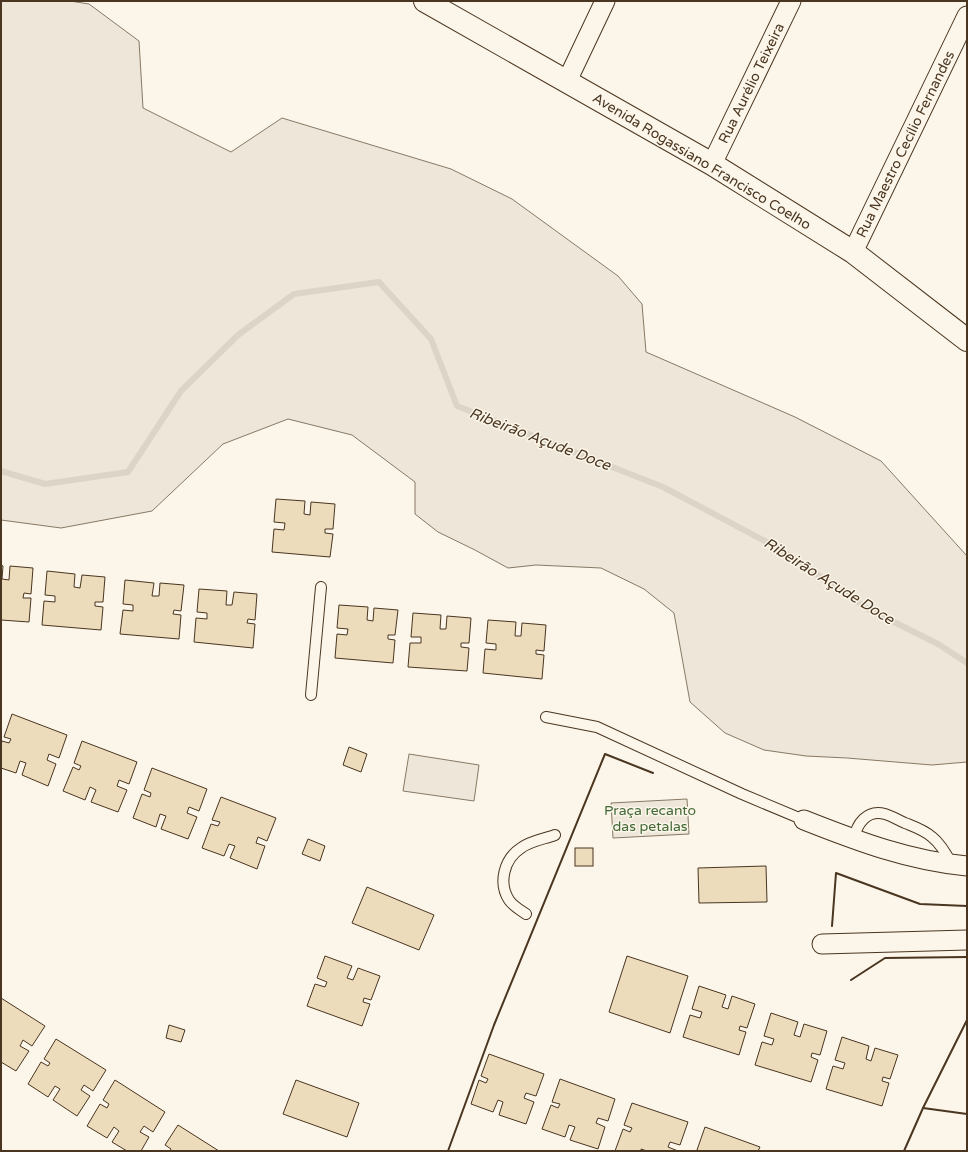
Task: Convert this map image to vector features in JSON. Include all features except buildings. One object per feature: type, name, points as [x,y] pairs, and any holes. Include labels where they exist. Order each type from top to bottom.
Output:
[{"type":"street","name":"Avenida Rogassiano Francisco Coelho","points":[[425,1],[712,164],[853,252],[967,340]]},
{"type":"street","points":[[567,81],[605,1]]},
{"type":"street","name":"Rua Aurélio Teixeira","points":[[712,164],[791,1]]},
{"type":"street","name":"Rua Maestro Cecílio Fernandes","points":[[853,252],[967,16]]},
{"type":"street","points":[[804,820],[854,840],[895,853],[959,865]]},
{"type":"street","points":[[822,944],[967,940]]},
{"type":"lane","points":[[311,695],[321,587]]},
{"type":"lane","points":[[546,717],[597,727],[742,794],[804,820]]},
{"type":"lane","points":[[854,840],[858,825],[864,819],[871,815],[884,814],[924,831],[934,838],[959,865]]},
{"type":"lane","points":[[526,914],[513,905],[508,899],[504,883],[505,868],[514,854],[523,846],[556,835]]},
{"type":"green space","points":[[70,1],[89,4],[139,41],[143,108],[231,152],[282,118],[451,169],[512,199],[618,276],[642,304],[646,352],[795,417],[881,461],[967,556],[967,762],[932,765],[806,756],[764,750],[725,733],[690,702],[674,613],[644,589],[601,568],[536,565],[508,568],[438,532],[415,514],[415,482],[352,435],[288,419],[223,444],[152,511],[61,528],[1,520],[1,2]]},
{"type":"green space","points":[[409,754],[479,765],[474,801],[403,791]]},
{"type":"green space","name":"Praça recanto das petalas","points":[[687,799],[689,834],[613,838],[611,803]]},
{"type":"waterway","name":"Ribeirão Açude Doce","points":[[1,471],[45,484],[128,472],[181,391],[238,335],[294,294],[379,282],[431,339],[457,406],[663,487],[780,549],[868,609],[938,644],[967,663]]},
{"type":"wall","points":[[448,1151],[494,1025],[605,754],[653,773]]},
{"type":"wall","points":[[832,926],[836,873],[920,904],[967,906]]},
{"type":"wall","points":[[851,980],[885,958],[967,957]]},
{"type":"wall","points":[[904,1151],[923,1108],[967,1020]]},
{"type":"wall","points":[[923,1108],[967,1114]]}]
